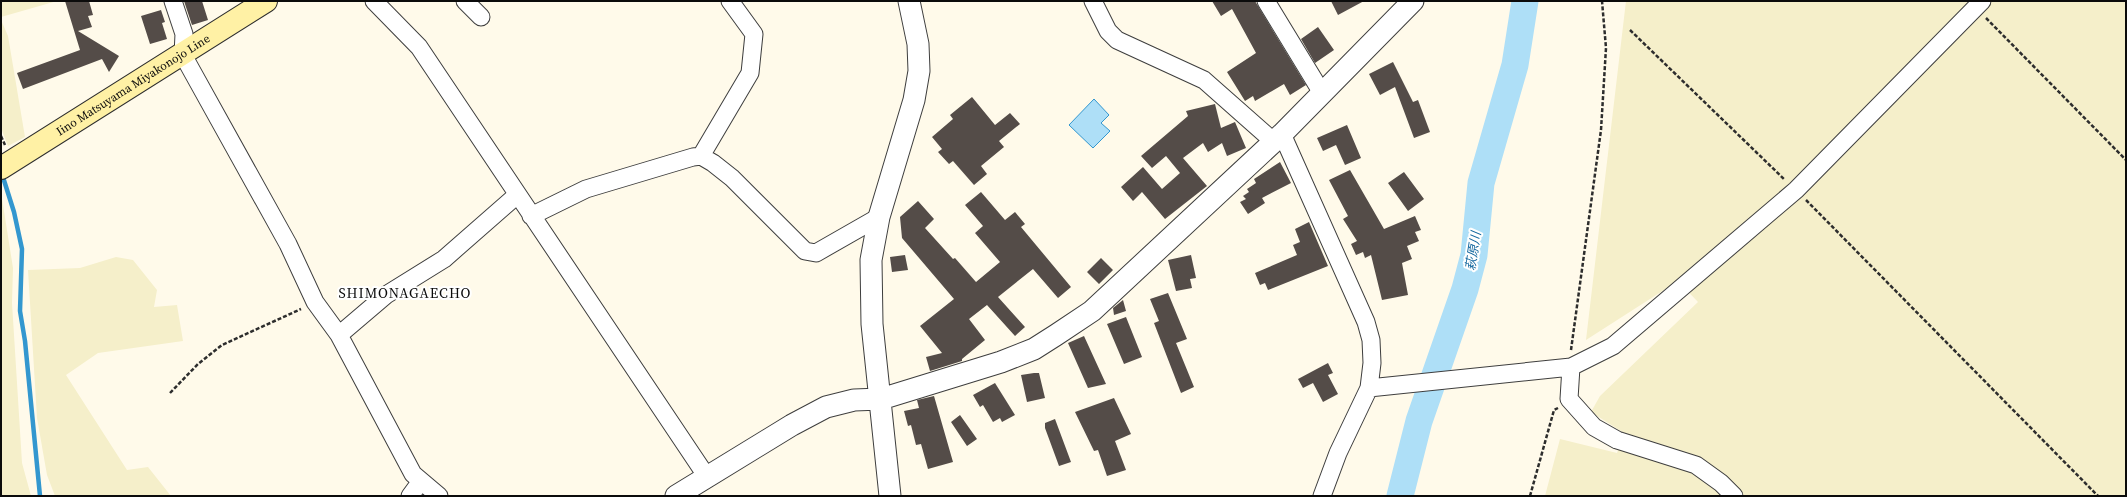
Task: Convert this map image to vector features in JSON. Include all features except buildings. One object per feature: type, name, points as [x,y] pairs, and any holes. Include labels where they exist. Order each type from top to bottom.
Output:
[{"type":"main road","name":"Iino Matsuyama Miyakonojo Line","points":[[5,166],[183,55],[266,1]]},
{"type":"street","points":[[173,1],[184,34],[183,55],[288,244],[316,302],[339,335],[413,474],[439,496]]},
{"type":"street","points":[[374,1],[419,47],[531,216],[707,476]]},
{"type":"street","points":[[465,1],[481,17]]},
{"type":"street","points":[[701,156],[750,73],[754,34],[730,1]]},
{"type":"street","points":[[890,496],[870,293],[870,260],[879,217],[914,100],[919,71],[918,44],[909,1]]},
{"type":"street","points":[[1093,1],[1108,31],[1116,40],[1204,80],[1278,138],[1366,322],[1371,340],[1372,363],[1376,387],[1338,452],[1322,496]]},
{"type":"street","points":[[1266,1],[1322,94]]},
{"type":"street","points":[[676,496],[792,425],[826,408],[854,400],[881,399],[1001,362],[1034,349],[1092,311],[1278,138],[1413,1]]},
{"type":"street","points":[[1376,387],[1566,367],[1613,346],[1796,190],[1979,4]]},
{"type":"street","points":[[531,216],[586,189],[693,156],[701,156],[732,178],[805,251],[816,253],[879,217]]},
{"type":"street","points":[[339,335],[386,296],[444,259],[517,195]]},
{"type":"street","points":[[1566,367],[1569,399],[1594,427],[1617,440],[1696,465],[1721,483],[1734,496]]},
{"type":"street","points":[[410,496],[421,481]]},
{"type":"path","points":[[1566,367],[1571,345],[1601,130],[1606,48],[1602,1]]},
{"type":"path","points":[[1979,4],[2126,160]]},
{"type":"path","points":[[1630,30],[1796,190],[2098,496]]},
{"type":"path","points":[[170,393],[198,364],[222,345],[316,302]]},
{"type":"path","points":[[1530,496],[1554,410],[1569,399]]},
{"type":"shaded area","points":[[1,1],[57,1],[1,17]]},
{"type":"shaded area","points":[[1626,1],[2126,1],[2126,496],[1545,496],[1560,439],[1617,453],[1624,433],[1591,412],[1600,396],[1698,302],[1678,281],[1586,340]]},
{"type":"shaded area","points":[[1,20],[8,36],[25,137],[8,146],[1,128]]},
{"type":"shaded area","points":[[1,192],[13,268],[12,303],[22,463],[31,496],[1,496]]},
{"type":"shaded area","points":[[116,257],[133,260],[157,290],[154,307],[177,305],[183,341],[98,353],[66,375],[127,470],[148,467],[171,496],[55,496],[47,475],[37,418],[28,270],[80,268]]},
{"type":"water","points":[[1094,99],[1109,115],[1101,123],[1110,131],[1093,148],[1069,125]]},
{"type":"waterway","name":"萩原川","points":[[1400,496],[1419,421],[1465,289],[1474,255],[1481,183],[1515,65],[1525,1]]},
{"type":"waterway","points":[[2,174],[14,212],[22,249],[20,311],[25,341],[40,496]]},
{"type":"district","name":"SHIMONAGAECHO","points":[[405,293]]}]
